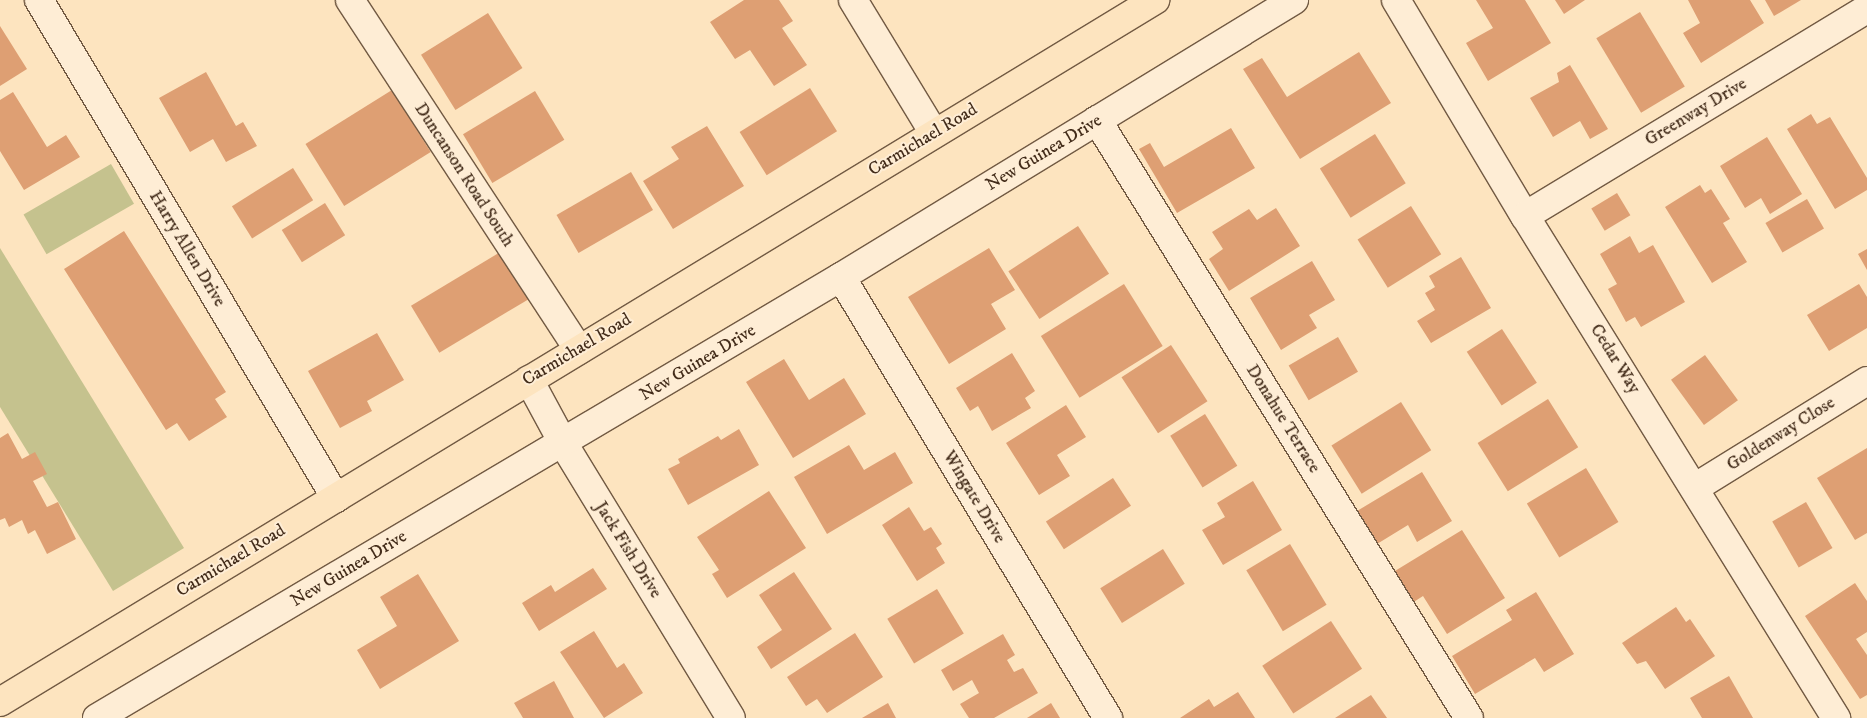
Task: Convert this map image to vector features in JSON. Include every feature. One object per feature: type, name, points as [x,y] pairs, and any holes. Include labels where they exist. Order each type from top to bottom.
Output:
[{"type":"main road","name":"Carmichael Road","points":[[0,702],[1155,0]]},
{"type":"street","name":"Harry Allen Drive","points":[[39,0],[336,498]]},
{"type":"street","name":"Duncanson Road South","points":[[350,0],[578,350]]},
{"type":"street","points":[[853,0],[934,134]]},
{"type":"street","name":"New Guinea Drive","points":[[97,718],[841,277],[1294,0]]},
{"type":"street","name":"Cedar Way","points":[[1396,0],[1525,216],[1696,487],[1836,718]]},
{"type":"street","name":"Greenway Drive","points":[[1525,216],[1867,8]]},
{"type":"street","name":"Donahue Terrace","points":[[1097,120],[1469,718]]},
{"type":"street","name":"Wingate Drive","points":[[841,277],[1108,718]]},
{"type":"street","name":"Jack Fish Drive","points":[[529,380],[563,443],[724,716]]},
{"type":"street","name":"Goldenway Close","points":[[1696,487],[1867,381]]},
{"type":"shaded area","points":[[111,164],[134,204],[47,254],[24,214]]},
{"type":"shaded area","points":[[0,248],[184,548],[113,591],[0,407]]},
{"type":"building","points":[[744,0],[779,0],[793,21],[782,28],[807,65],[774,86],[750,50],[735,59],[710,22]]},
{"type":"building","points":[[1476,0],[1525,0],[1551,43],[1488,81],[1466,43],[1493,28]]},
{"type":"building","points":[[1555,0],[1585,0],[1564,14]]},
{"type":"building","points":[[1688,0],[1750,0],[1764,23],[1701,63],[1683,33],[1700,23]]},
{"type":"building","points":[[1765,0],[1801,0],[1774,16]]},
{"type":"building","points":[[1640,12],[1685,87],[1641,113],[1596,38]]},
{"type":"building","points":[[488,13],[522,68],[455,110],[421,55]]},
{"type":"building","points":[[0,26],[27,69],[0,86]]},
{"type":"building","points":[[1359,52],[1391,103],[1300,159],[1243,69],[1262,58],[1287,97]]},
{"type":"building","points":[[1570,65],[1608,129],[1590,139],[1580,121],[1553,137],[1530,98],[1559,82],[1557,73]]},
{"type":"building","points":[[206,72],[236,126],[243,122],[257,146],[226,162],[213,139],[190,152],[159,98]]},
{"type":"building","points":[[810,88],[837,131],[767,175],[740,132]]},
{"type":"building","points":[[392,90],[431,152],[344,206],[305,144]]},
{"type":"building","points":[[535,91],[564,140],[492,183],[463,134]]},
{"type":"building","points":[[13,92],[47,147],[66,135],[80,157],[24,190],[0,151],[0,100]]},
{"type":"building","points":[[1811,114],[1817,124],[1830,117],[1867,178],[1867,190],[1835,209],[1787,129]]},
{"type":"building","points":[[707,126],[744,186],[673,229],[643,181],[679,159],[671,147]]},
{"type":"building","points":[[1231,128],[1255,168],[1177,213],[1139,149],[1150,143],[1164,167]]},
{"type":"building","points":[[1375,134],[1406,183],[1351,218],[1320,168]]},
{"type":"building","points":[[1767,137],[1802,194],[1770,214],[1761,198],[1745,208],[1720,166]]},
{"type":"building","points":[[293,168],[313,200],[252,238],[232,206]]},
{"type":"building","points":[[631,172],[653,210],[579,253],[557,215]]},
{"type":"building","points":[[1700,185],[1705,193],[1711,189],[1730,219],[1723,223],[1747,262],[1712,283],[1665,207]]},
{"type":"building","points":[[1617,193],[1630,215],[1605,231],[1591,208]]},
{"type":"building","points":[[1807,199],[1824,228],[1782,252],[1765,223]]},
{"type":"building","points":[[325,203],[345,235],[302,262],[282,230]]},
{"type":"building","points":[[1411,206],[1441,254],[1388,288],[1358,239]]},
{"type":"building","points":[[1276,208],[1300,246],[1229,291],[1209,259],[1223,249],[1212,232],[1249,209],[1257,220]]},
{"type":"building","points":[[1078,226],[1109,274],[1039,319],[1008,271]]},
{"type":"building","points":[[124,231],[226,392],[215,399],[227,417],[189,441],[177,423],[166,430],[64,269]]},
{"type":"building","points":[[1630,236],[1639,253],[1653,245],[1685,302],[1641,327],[1635,317],[1626,322],[1608,289],[1617,284],[1600,254]]},
{"type":"building","points":[[507,248],[535,295],[439,353],[411,306]]},
{"type":"building","points":[[989,248],[1015,290],[991,304],[1006,329],[949,364],[908,297]]},
{"type":"building","points":[[1867,249],[1867,270],[1858,254]]},
{"type":"building","points":[[1461,257],[1491,308],[1431,343],[1417,321],[1435,310],[1425,293],[1435,287],[1429,276]]},
{"type":"building","points":[[1312,261],[1335,300],[1309,315],[1317,328],[1281,350],[1250,298]]},
{"type":"building","points":[[1124,284],[1163,346],[1080,398],[1041,336]]},
{"type":"building","points":[[1859,284],[1867,297],[1867,328],[1829,351],[1807,315]]},
{"type":"building","points":[[1502,329],[1537,383],[1502,406],[1467,352]]},
{"type":"building","points":[[377,333],[404,380],[367,401],[372,411],[340,428],[308,371]]},
{"type":"building","points":[[1338,337],[1358,372],[1309,400],[1289,366]]},
{"type":"building","points":[[1171,345],[1207,401],[1158,433],[1122,377]]},
{"type":"building","points":[[1012,353],[1035,391],[1025,398],[1031,408],[992,431],[978,406],[970,411],[956,388]]},
{"type":"building","points":[[1705,355],[1738,400],[1704,425],[1671,380]]},
{"type":"building","points":[[784,359],[809,400],[844,378],[866,414],[793,458],[746,382]]},
{"type":"building","points":[[1548,399],[1578,447],[1508,491],[1478,443]]},
{"type":"building","points":[[1401,402],[1431,450],[1362,494],[1331,445]]},
{"type":"building","points":[[1066,405],[1086,437],[1057,455],[1070,476],[1039,495],[1006,443]]},
{"type":"building","points":[[1205,414],[1237,466],[1203,487],[1170,436]]},
{"type":"building","points":[[739,429],[759,465],[688,505],[668,469],[680,463],[678,459],[718,436],[721,440]]},
{"type":"building","points":[[8,433],[22,459],[35,452],[47,474],[33,481],[47,507],[58,502],[76,539],[47,554],[35,530],[28,534],[22,520],[9,527],[5,518],[0,520],[0,438]]},
{"type":"building","points":[[849,445],[864,470],[895,452],[913,483],[827,534],[794,477]]},
{"type":"building","points":[[1867,448],[1867,533],[1855,540],[1817,478]]},
{"type":"building","points":[[1586,468],[1618,522],[1559,558],[1527,504]]},
{"type":"building","points":[[1422,472],[1452,521],[1417,542],[1408,525],[1377,544],[1357,511]]},
{"type":"building","points":[[1113,478],[1131,506],[1064,549],[1046,522]]},
{"type":"building","points":[[1253,481],[1282,530],[1223,565],[1202,530],[1225,517],[1217,503]]},
{"type":"building","points":[[769,491],[806,548],[727,598],[712,574],[719,570],[697,537]]},
{"type":"building","points":[[1806,502],[1832,548],[1799,567],[1772,522]]},
{"type":"building","points":[[909,507],[924,531],[931,527],[942,544],[936,548],[945,563],[917,581],[882,525]]},
{"type":"building","points":[[1462,530],[1505,598],[1447,634],[1423,596],[1409,605],[1390,574]]},
{"type":"building","points":[[1290,544],[1327,605],[1283,631],[1246,570]]},
{"type":"building","points":[[1163,549],[1185,584],[1122,623],[1100,588]]},
{"type":"building","points":[[593,568],[607,589],[539,631],[522,603],[551,585],[555,592]]},
{"type":"building","points":[[794,572],[832,629],[771,669],[757,647],[782,630],[759,595]]},
{"type":"building","points":[[418,574],[459,641],[380,689],[357,650],[397,626],[380,597]]},
{"type":"building","points":[[1855,583],[1867,601],[1867,632],[1856,639],[1867,655],[1867,695],[1860,699],[1805,616]]},
{"type":"building","points":[[937,589],[964,634],[914,663],[887,619]]},
{"type":"building","points":[[1536,592],[1574,654],[1544,672],[1535,658],[1475,694],[1452,656],[1512,620],[1506,610]]},
{"type":"building","points":[[1676,607],[1686,622],[1690,619],[1715,656],[1665,689],[1646,661],[1637,664],[1622,643]]},
{"type":"building","points":[[1331,621],[1362,669],[1293,713],[1262,666]]},
{"type":"building","points":[[594,631],[617,668],[624,663],[643,693],[604,718],[560,652]]},
{"type":"building","points":[[855,633],[883,677],[827,713],[817,699],[806,706],[787,677]]},
{"type":"building","points":[[1003,634],[1015,655],[1007,660],[1014,672],[1023,668],[1038,693],[994,718],[969,718],[960,704],[979,693],[972,680],[953,691],[941,670]]},
{"type":"building","points":[[1729,676],[1753,718],[1702,718],[1690,698]]},
{"type":"building","points":[[554,681],[574,718],[523,718],[514,703]]},
{"type":"building","points":[[1238,692],[1255,718],[1180,718],[1209,699],[1214,707]]},
{"type":"building","points":[[1371,695],[1387,718],[1335,718]]},
{"type":"building","points":[[888,703],[896,718],[862,718]]},
{"type":"building","points":[[1051,703],[1060,718],[1027,718]]}]
